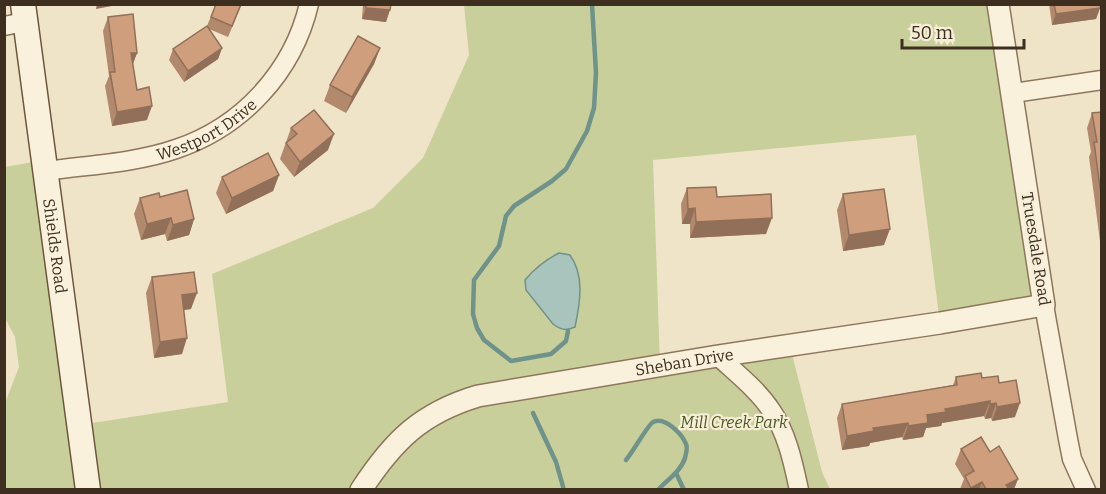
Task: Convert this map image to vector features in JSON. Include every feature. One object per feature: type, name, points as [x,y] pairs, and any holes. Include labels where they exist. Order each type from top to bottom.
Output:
[{"type":"main road","name":"Shields Road","points":[[17,18],[46,171],[88,489]]},
{"type":"street","name":"Westport Drive","points":[[46,171],[175,150],[196,142],[219,129],[249,106],[271,83],[299,37],[309,4]]},
{"type":"street","name":"Truesdale Road","points":[[998,4],[1044,305],[1068,439],[1072,459],[1086,489]]},
{"type":"street","points":[[1012,93],[1101,80]]},
{"type":"street","name":"Sheban Drive","points":[[362,489],[374,471],[406,434],[435,412],[457,402],[497,391],[1044,305]]},
{"type":"street","points":[[718,356],[751,387],[775,416],[788,445],[799,489]]},
{"type":"green space","name":"Mill Creek Park","points":[[464,5],[998,5],[1044,305],[940,323],[916,135],[653,160],[660,365],[790,346],[822,472],[830,489],[5,490],[5,403],[19,367],[15,337],[5,318],[5,167],[44,160],[79,425],[228,402],[212,274],[373,208],[423,158],[469,55]]},
{"type":"water","points":[[559,253],[570,255],[575,263],[580,290],[575,327],[566,329],[553,324],[526,290],[525,280],[540,265]]},
{"type":"building","points":[[216,4],[241,4],[232,26],[211,17]]},
{"type":"building","points":[[366,4],[391,4],[390,10],[366,8]]},
{"type":"building","points":[[1054,4],[1100,4],[1100,8],[1056,14]]},
{"type":"building","points":[[133,14],[137,53],[131,53],[137,90],[149,87],[152,106],[117,112],[110,72],[115,72],[108,17]]},
{"type":"building","points":[[207,26],[222,48],[188,71],[173,49]]},
{"type":"building","points":[[358,36],[380,48],[352,97],[330,85]]},
{"type":"building","points":[[314,110],[334,134],[300,162],[286,143],[297,134],[291,128]]},
{"type":"building","points":[[1101,112],[1101,195],[1094,142],[1097,142],[1092,113]]},
{"type":"building","points":[[268,153],[279,175],[232,198],[222,177]]},
{"type":"building","points":[[716,187],[717,197],[771,194],[772,218],[696,222],[695,208],[688,209],[687,188]]},
{"type":"building","points":[[884,189],[890,229],[849,235],[843,194]]},
{"type":"building","points":[[187,190],[194,219],[173,225],[171,218],[147,224],[140,198],[159,193],[160,197]]},
{"type":"building","points":[[194,272],[197,293],[182,295],[187,338],[160,342],[152,277]]},
{"type":"building","points":[[981,373],[982,378],[998,376],[999,383],[1016,380],[1020,403],[997,407],[996,403],[990,404],[990,401],[945,409],[946,412],[927,415],[928,423],[908,426],[908,423],[873,428],[874,431],[847,436],[842,404],[957,385],[956,377]]},
{"type":"building","points":[[981,437],[990,452],[999,446],[1018,479],[1006,485],[1009,489],[986,489],[982,482],[971,488],[965,476],[974,471],[961,449]]},
{"type":"waterway","points":[[568,331],[566,341],[551,354],[511,361],[484,340],[477,328],[473,314],[474,280],[499,246],[506,216],[514,206],[566,169],[587,131],[594,108],[596,73],[592,4]]},
{"type":"waterway","points":[[533,413],[556,462],[564,490]]},
{"type":"waterway","points":[[626,460],[653,422],[663,422],[677,431],[687,446],[685,458],[677,471],[658,490]]},
{"type":"waterway","points":[[676,473],[684,490]]}]
